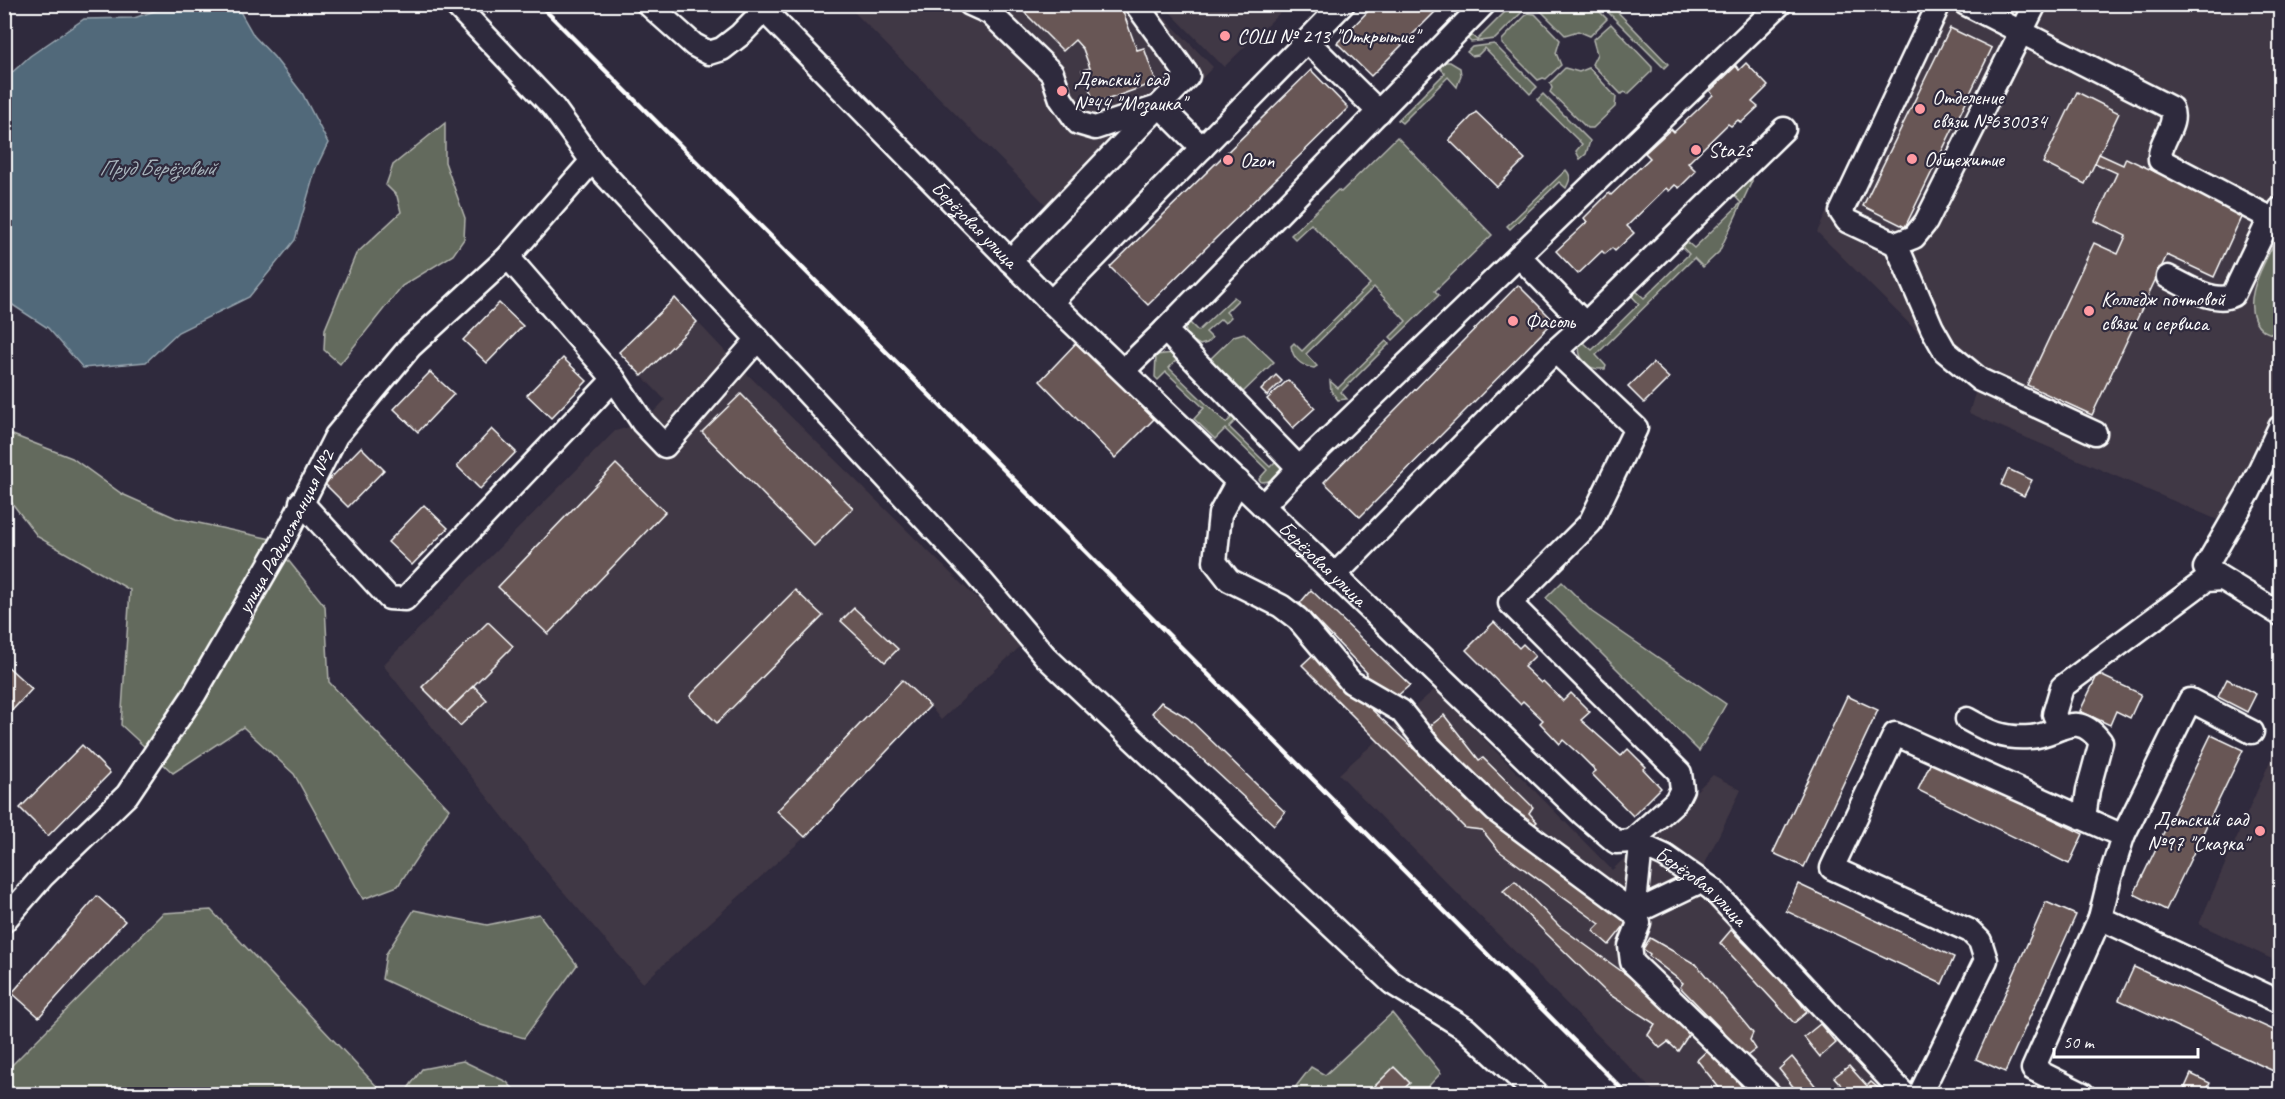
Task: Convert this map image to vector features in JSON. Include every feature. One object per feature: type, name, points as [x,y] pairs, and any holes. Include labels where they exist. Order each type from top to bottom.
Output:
[{"type":"street","points":[[455,4],[553,107],[592,161],[973,571],[1046,657],[1392,983],[1466,1029],[1536,1095]]},
{"type":"street","points":[[648,4],[694,45],[709,52],[722,49],[740,35],[764,6]]},
{"type":"street","points":[[970,4],[990,13],[1052,73],[1061,99],[1078,123],[1095,128],[1160,106]]},
{"type":"street","points":[[1011,261],[1188,76],[1136,4]]},
{"type":"street","points":[[1051,302],[1343,4]]},
{"type":"street","points":[[1124,370],[1484,4]]},
{"type":"street","points":[[1263,506],[1299,468],[1780,4]]},
{"type":"street","points":[[1939,4],[1841,212],[1847,221],[1896,244],[1944,351],[1980,380],[2095,433]]},
{"type":"street","points":[[1966,4],[2170,108],[2173,120],[2160,153],[2160,159],[2275,214],[2233,294],[2226,298],[2211,297],[2168,277]]},
{"type":"street","points":[[1896,244],[1914,237],[1926,222],[2035,4]]},
{"type":"street","name":"Берёзовая улица","points":[[764,6],[1051,302],[1583,814],[1616,842],[1637,843],[1665,856],[1712,889],[1904,1095]]},
{"type":"street","points":[[1307,40],[1379,112]]},
{"type":"street","points":[[1160,106],[1202,148]]},
{"type":"street","points":[[1335,575],[1555,351],[1784,129]]},
{"type":"street","name":"улица Радиостанция №2","points":[[4,921],[43,876],[127,795],[194,695],[283,541],[336,436],[410,347],[508,257],[592,161]]},
{"type":"street","points":[[1519,256],[1585,324]]},
{"type":"street","points":[[508,257],[614,379],[643,423],[665,446],[758,339]]},
{"type":"street","points":[[1165,330],[1299,468]]},
{"type":"street","points":[[1555,351],[1620,427],[1636,428],[1590,523],[1510,603],[1680,772],[1682,789],[1676,801],[1637,843],[1634,913]]},
{"type":"street","points":[[301,502],[389,598],[405,599],[614,379]]},
{"type":"street","points":[[2280,427],[2249,492],[2205,568],[2280,614]]},
{"type":"street","points":[[1238,481],[1220,514],[1215,562],[1229,580],[1281,606],[1298,619],[1352,682],[1401,711],[1429,746],[1497,811],[1634,913],[1639,923],[1630,946],[1632,962],[1769,1095]]},
{"type":"street","points":[[2060,728],[2054,714],[2062,687],[2206,580],[2222,579]]},
{"type":"street","points":[[2083,1095],[2033,1069],[2100,918],[2124,836],[2190,700],[2252,732]]},
{"type":"street","points":[[1967,719],[1995,735],[2032,738],[2070,724],[2093,731],[2101,742],[2088,790],[2084,818]]},
{"type":"street","points":[[1920,1095],[1986,960],[1980,941],[1970,931],[1832,868],[1895,734],[2124,836]]},
{"type":"street","points":[[1634,913],[1701,881]]},
{"type":"street","points":[[2100,918],[2280,1002]]},
{"type":"shaded area","name":"Детский сад №44 \"Мозаика\"","points":[[847,5],[1152,5],[1213,67],[1063,222]]},
{"type":"shaded area","name":"СОШ № 213 \"Открытие\"","points":[[1163,5],[1288,5],[1224,67]]},
{"type":"shaded area","name":"Колледж почтовой связи и сервиса","points":[[1926,5],[2280,5],[2280,400],[2220,521],[1969,413],[1976,390],[1817,232]]},
{"type":"shaded area","points":[[675,298],[737,364],[1023,644],[941,720],[930,706],[805,837],[643,983],[553,880],[383,665],[615,431],[643,423],[665,400],[619,352]]},
{"type":"shaded area","points":[[1435,689],[1612,870],[1713,775],[1741,790],[1695,884],[1894,1094],[1656,1094],[1339,774]]},
{"type":"shaded area","name":"Детский сад №97 \"Сказка\"","points":[[2280,738],[2280,963],[2199,924]]},
{"type":"green space","points":[[1512,5],[1529,5],[1495,39],[1471,42],[1465,36],[1469,33],[1477,40]]},
{"type":"green space","points":[[1540,5],[1593,5],[1607,19],[1590,36],[1578,31],[1565,35],[1539,9]]},
{"type":"green space","points":[[1601,5],[1611,5],[1668,64],[1664,68]]},
{"type":"green space","points":[[1528,13],[1535,14],[1560,40],[1556,53],[1561,65],[1546,79],[1538,80],[1502,44],[1502,40]]},
{"type":"green space","points":[[1611,24],[1652,67],[1652,71],[1628,94],[1625,92],[1621,94],[1592,64],[1597,54],[1593,40]]},
{"type":"green space","points":[[1494,44],[1537,87],[1530,94],[1485,48],[1478,55],[1472,56],[1467,52],[1472,47]]},
{"type":"green space","points":[[1443,62],[1450,62],[1460,68],[1461,75],[1457,87],[1448,77],[1402,123],[1398,120],[1445,73],[1438,66]]},
{"type":"green space","points":[[1565,68],[1579,72],[1589,68],[1616,97],[1615,107],[1593,128],[1587,128],[1550,92],[1552,88],[1550,83]]},
{"type":"green space","points":[[1543,94],[1590,141],[1586,154],[1580,159],[1576,151],[1582,144],[1537,100]]},
{"type":"green space","points":[[445,123],[445,162],[465,218],[464,239],[453,255],[402,286],[340,364],[324,350],[325,329],[356,254],[401,212],[397,196],[386,185],[393,165]]},
{"type":"green space","points":[[1397,137],[1492,235],[1435,291],[1439,295],[1393,340],[1390,337],[1406,321],[1374,287],[1306,354],[1317,366],[1314,368],[1305,366],[1298,361],[1291,346],[1294,343],[1302,351],[1370,284],[1311,224],[1295,239],[1291,235],[1338,190],[1341,192]]},
{"type":"green space","points":[[1566,170],[1570,179],[1566,188],[1559,182],[1510,229],[1507,226]]},
{"type":"green space","points":[[1749,176],[1752,181],[1719,252],[1703,267],[1694,258],[1596,355],[1606,366],[1605,369],[1590,367],[1586,364],[1579,352],[1579,346],[1583,342],[1592,350],[1639,304],[1631,295],[1636,291],[1644,298],[1689,254],[1681,246],[1686,241],[1694,248],[1741,203],[1732,193]]},
{"type":"green space","points":[[2280,232],[2280,337],[2263,330],[2255,320],[2252,295],[2262,268]]},
{"type":"green space","points":[[1234,297],[1238,300],[1226,312],[1231,317],[1225,323],[1221,319],[1206,332],[1212,338],[1207,343],[1200,345],[1188,338],[1184,325],[1187,320],[1198,331]]},
{"type":"green space","points":[[1244,333],[1274,362],[1239,396],[1206,363],[1234,336]]},
{"type":"green space","points":[[1386,341],[1389,344],[1341,392],[1347,399],[1338,400],[1331,391],[1330,381],[1338,388]]},
{"type":"green space","points":[[1173,353],[1180,356],[1169,368],[1226,423],[1234,415],[1238,418],[1229,427],[1270,467],[1279,458],[1281,468],[1275,478],[1261,482],[1259,479],[1267,470],[1225,429],[1215,439],[1194,419],[1204,408],[1166,372],[1158,380],[1155,377],[1156,355]]},
{"type":"green space","points":[[5,432],[72,458],[122,494],[176,518],[271,539],[325,606],[329,682],[449,809],[398,886],[363,899],[294,774],[243,727],[173,773],[121,725],[130,590],[38,537],[5,494]]},
{"type":"green space","points":[[1562,582],[1592,612],[1726,704],[1699,751],[1546,598]]},
{"type":"green space","points":[[211,910],[384,1094],[5,1094],[5,1072],[163,913]]},
{"type":"green space","points":[[414,910],[487,925],[539,914],[577,965],[524,1038],[481,1025],[382,979],[386,954]]},
{"type":"green space","points":[[1392,1013],[1441,1073],[1424,1091],[1425,1094],[1290,1094],[1311,1067],[1325,1075]]},
{"type":"green space","points":[[463,1061],[507,1082],[518,1094],[404,1094],[422,1069]]},
{"type":"water","name":"Пруд Берёзовый","points":[[172,5],[232,5],[238,8],[254,36],[302,93],[328,143],[316,168],[295,240],[249,297],[178,332],[146,362],[83,368],[48,328],[5,300],[5,79],[30,56],[84,19],[134,18]]},
{"type":"building","points":[[1022,4],[1118,4],[1137,50],[1144,48],[1156,82],[1095,104],[1082,70],[1090,68],[1083,49],[1075,40],[1063,51],[1019,7]]},
{"type":"building","points":[[1375,4],[1443,4],[1371,76],[1337,43]]},
{"type":"building","name":"Общежитие","points":[[1950,28],[1992,48],[1905,227],[1863,206]]},
{"type":"building","points":[[1746,63],[1768,86],[1752,102],[1758,107],[1741,123],[1738,120],[1731,126],[1728,124],[1688,163],[1696,171],[1679,188],[1675,185],[1669,191],[1666,188],[1627,226],[1634,233],[1615,251],[1612,248],[1605,254],[1602,251],[1578,274],[1556,251],[1587,222],[1584,218],[1609,193],[1611,195],[1650,158],[1645,153],[1671,129],[1674,132],[1713,95],[1710,91],[1736,66],[1739,70]]},
{"type":"building","points":[[1311,70],[1348,108],[1148,305],[1110,267]]},
{"type":"building","points":[[2077,92],[2119,113],[2085,184],[2043,163]]},
{"type":"building","points":[[1476,112],[1525,159],[1497,187],[1449,140]]},
{"type":"building","points":[[2099,154],[2123,165],[2126,158],[2243,213],[2214,277],[2167,255],[2092,415],[2027,385],[2094,243],[2118,254],[2126,236],[2095,221],[2117,173],[2095,163]]},
{"type":"building","points":[[1518,285],[1554,321],[1360,517],[1324,482]]},
{"type":"building","points":[[675,298],[697,322],[642,376],[619,352]]},
{"type":"building","points":[[499,303],[523,326],[487,363],[463,340]]},
{"type":"building","points":[[1077,342],[1154,419],[1115,458],[1040,381]]},
{"type":"building","points":[[563,358],[587,381],[551,418],[527,395]]},
{"type":"building","points":[[1653,363],[1669,378],[1644,403],[1628,387]]},
{"type":"building","points":[[430,372],[454,394],[418,432],[394,409]]},
{"type":"building","points":[[1276,375],[1282,381],[1267,396],[1261,390]]},
{"type":"building","points":[[1288,380],[1315,408],[1293,428],[1267,399]]},
{"type":"building","points":[[741,394],[853,508],[814,546],[702,432]]},
{"type":"building","points":[[492,429],[516,452],[480,489],[457,466]]},
{"type":"building","points":[[361,447],[384,470],[348,507],[325,484]]},
{"type":"building","points":[[616,464],[665,512],[548,634],[498,587]]},
{"type":"building","points":[[2008,469],[2032,480],[2024,496],[2001,485]]},
{"type":"building","points":[[424,505],[448,528],[412,565],[388,542]]},
{"type":"building","points":[[795,590],[823,616],[717,723],[690,696]]},
{"type":"building","points":[[1311,590],[1410,685],[1396,697],[1385,688],[1379,691],[1364,679],[1367,673],[1300,603]]},
{"type":"building","points":[[854,608],[898,649],[885,662],[841,621]]},
{"type":"building","points":[[488,622],[513,646],[447,712],[422,687]]},
{"type":"building","points":[[1494,622],[1519,648],[1523,644],[1535,656],[1524,667],[1541,683],[1543,681],[1563,701],[1571,693],[1590,712],[1581,720],[1621,756],[1628,749],[1646,767],[1643,769],[1661,788],[1633,816],[1592,774],[1596,771],[1581,756],[1563,740],[1560,744],[1540,723],[1543,720],[1523,701],[1520,704],[1466,650]]},
{"type":"building","points":[[1317,651],[1367,705],[1478,812],[1486,812],[1629,920],[1609,945],[1593,931],[1600,924],[1499,851],[1482,830],[1465,828],[1302,665]]},
{"type":"building","points":[[4,663],[32,689],[4,719]]},
{"type":"building","points":[[2098,674],[2141,694],[2130,718],[2116,711],[2110,725],[2080,711]]},
{"type":"building","points":[[2227,679],[2256,694],[2247,712],[2218,697]]},
{"type":"building","points":[[902,680],[930,706],[805,837],[777,811]]},
{"type":"building","points":[[474,686],[487,700],[460,726],[447,712]]},
{"type":"building","points":[[1847,696],[1878,710],[1804,867],[1773,853]]},
{"type":"building","points":[[1161,702],[1188,718],[1285,812],[1274,825],[1152,713]]},
{"type":"building","points":[[1444,715],[1479,760],[1483,758],[1533,807],[1529,813],[1537,822],[1530,828],[1465,769],[1430,726]]},
{"type":"building","points":[[2211,735],[2243,750],[2166,910],[2134,894]]},
{"type":"building","points":[[82,745],[110,773],[48,836],[20,808]]},
{"type":"building","points":[[1932,760],[2083,834],[2069,864],[1918,790]]},
{"type":"building","points":[[1515,881],[1559,926],[1642,986],[1691,1031],[1678,1051],[1668,1042],[1660,1048],[1648,1035],[1655,1024],[1607,993],[1503,891]]},
{"type":"building","points":[[1798,884],[1954,957],[1942,984],[1786,911]]},
{"type":"building","points":[[97,896],[125,921],[39,1017],[12,993]]},
{"type":"building","points":[[2046,902],[2076,915],[2005,1072],[1976,1059]]},
{"type":"building","points":[[1731,930],[1788,987],[1807,1012],[1794,1023],[1720,943]]},
{"type":"building","points":[[1650,938],[1697,965],[1753,1033],[1750,1040],[1756,1049],[1743,1059],[1722,1030],[1680,987],[1683,983],[1643,949]]},
{"type":"building","points":[[2134,967],[2280,1033],[2280,1074],[2119,1000]]},
{"type":"building","points":[[1820,1024],[1836,1043],[1820,1057],[1804,1037]]},
{"type":"building","points":[[1712,1046],[1747,1094],[1724,1094],[1697,1060]]},
{"type":"building","points":[[1792,1057],[1822,1094],[1799,1094],[1779,1069]]},
{"type":"building","points":[[1849,1066],[1867,1086],[1871,1082],[1885,1094],[1842,1094],[1839,1090],[1842,1086],[1834,1077]]},
{"type":"building","points":[[1394,1067],[1410,1083],[1398,1094],[1382,1094],[1374,1087]]},
{"type":"building","points":[[2191,1074],[2210,1083],[2205,1094],[2182,1094]]},
{"type":"railway","points":[[539,4],[1627,1094]]},
{"type":"place","name":"СОШ № 213 \"Открытие\"","points":[[1225,36]]},
{"type":"place","name":"Детский сад №44 \"Мозаика\"","points":[[1062,91]]},
{"type":"place","name":"Отделение связи №630034","points":[[1920,109]]},
{"type":"place","name":"Sta2s","points":[[1696,150]]},
{"type":"place","name":"Общежитие","points":[[1912,159]]},
{"type":"place","name":"Ozon","points":[[1228,160]]},
{"type":"place","name":"Колледж почтовой связи и сервиса","points":[[2089,311]]},
{"type":"place","name":"Фасоль","points":[[1513,321]]},
{"type":"place","name":"Детский сад №97 \"Сказка\"","points":[[2260,831]]}]
